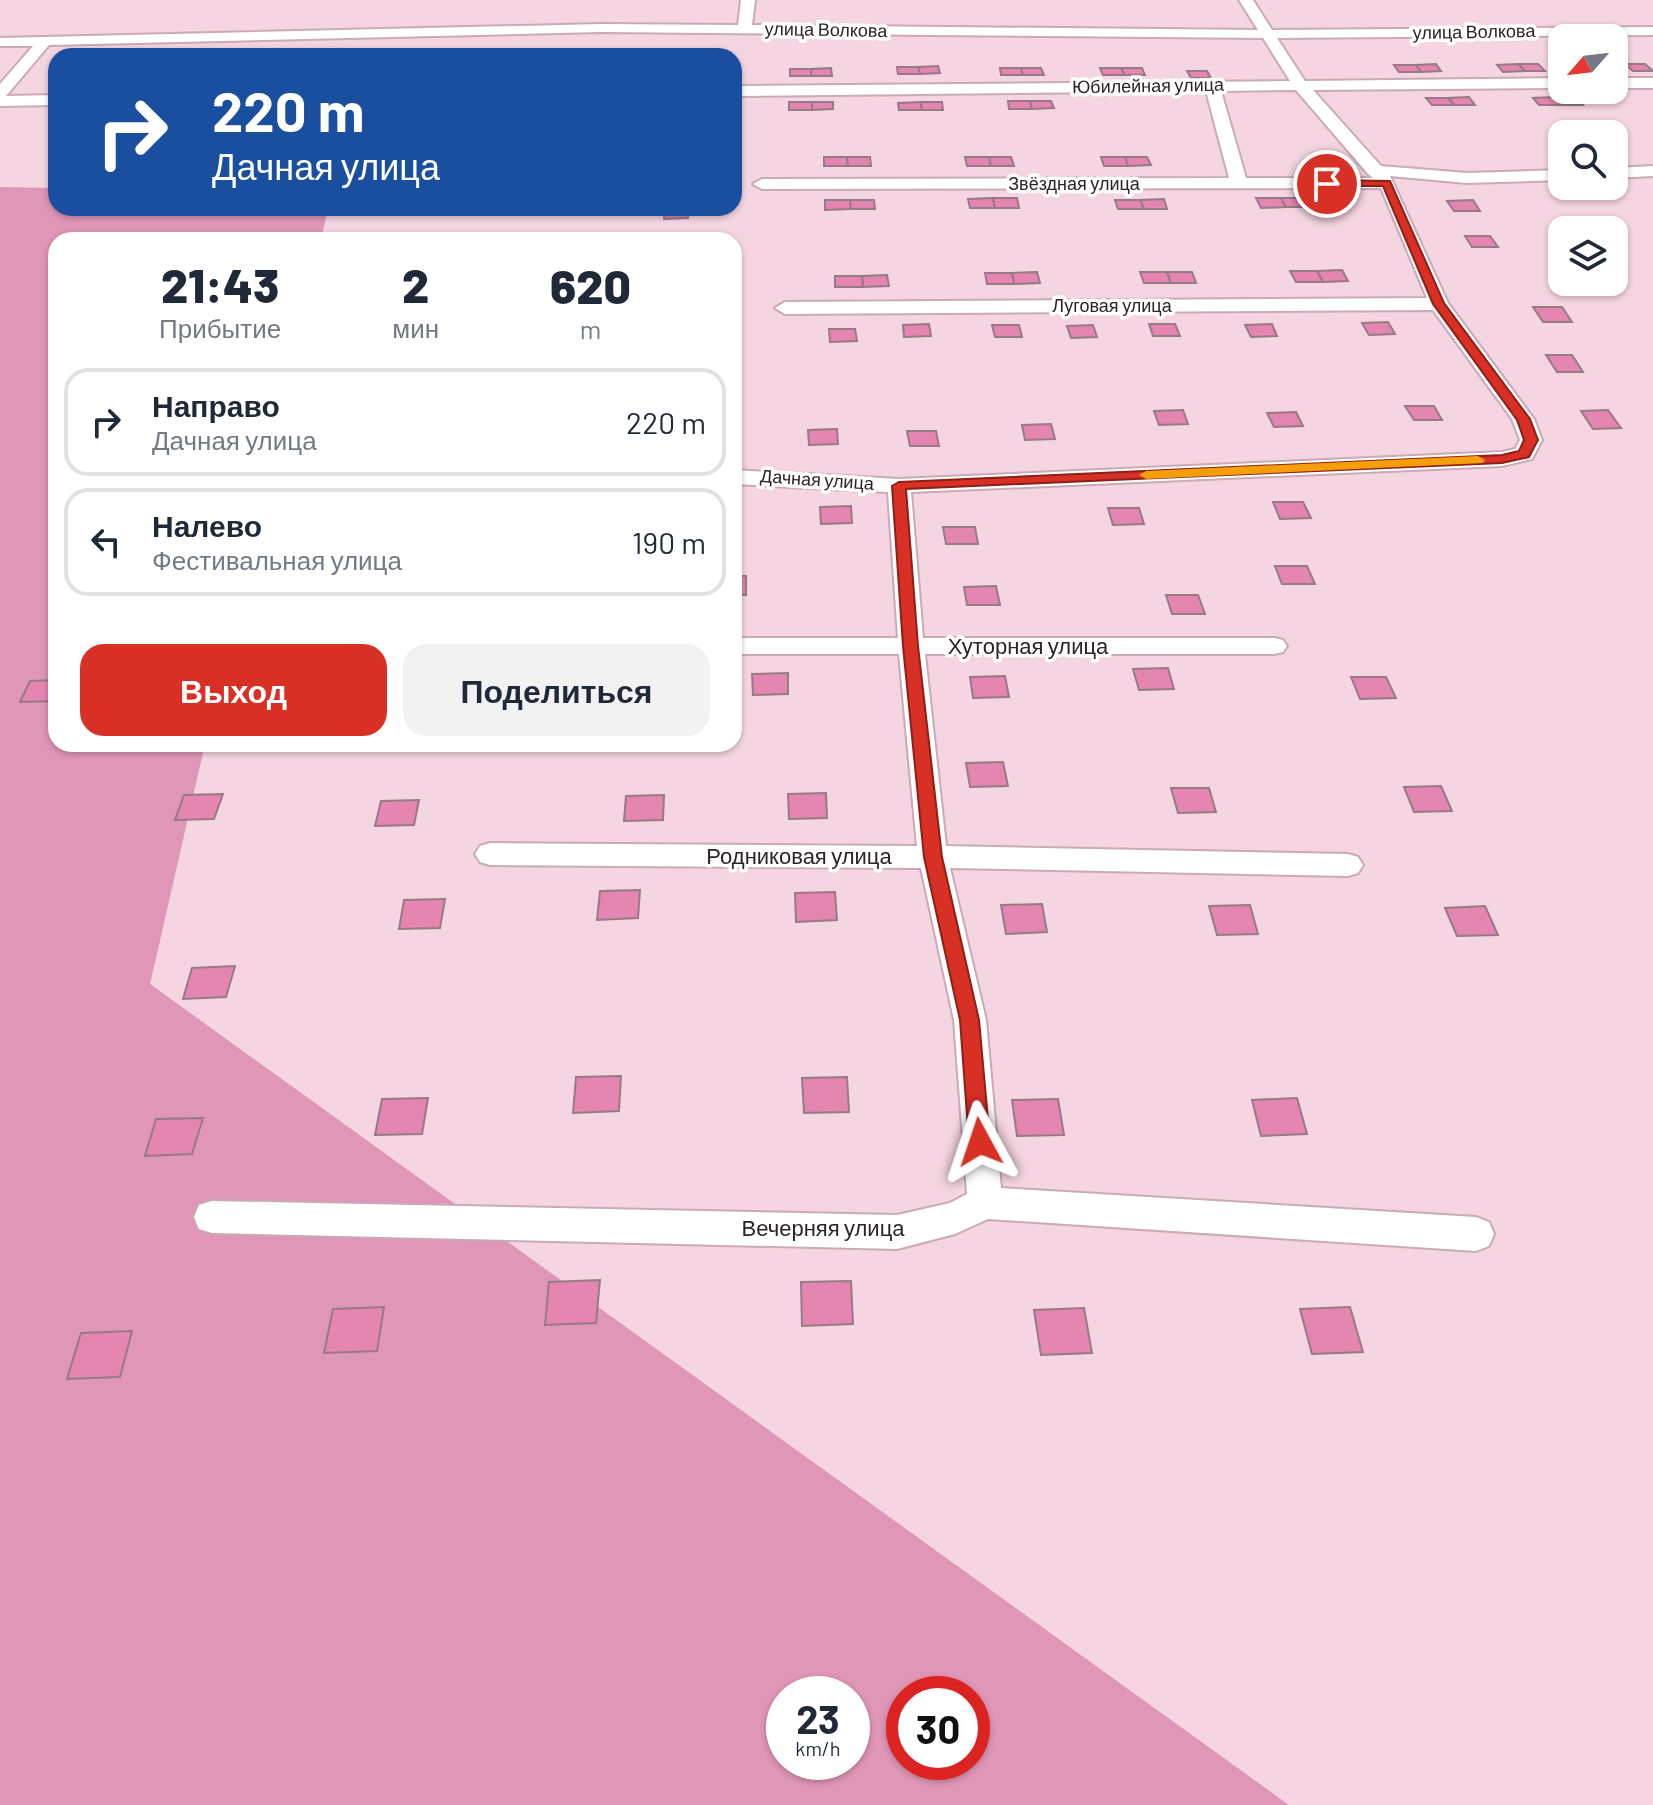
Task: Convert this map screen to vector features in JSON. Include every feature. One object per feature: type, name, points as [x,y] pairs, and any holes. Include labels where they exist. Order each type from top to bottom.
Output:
[{"type":"street","points":[[744,30],[748,0]]},
{"type":"street","points":[[1246,0],[1299,84],[1380,176],[1439,304]]},
{"type":"street","name":"улица Волкова","points":[[0,42],[601,28],[1270,34],[1653,31]]},
{"type":"street","points":[[0,94],[45,41]]},
{"type":"street","name":"Юбилейная улица","points":[[742,91],[1548,83]]},
{"type":"street","points":[[1628,83],[1653,83]]},
{"type":"street","points":[[1212,85],[1239,184]]},
{"type":"street","points":[[0,101],[48,100]]},
{"type":"street","points":[[1628,172],[1653,171]]},
{"type":"street","name":"Звёздная улица","points":[[762,184],[1239,184],[1380,176],[1548,175]]},
{"type":"street","name":"Луговая улица","points":[[785,308],[1439,304]]},
{"type":"street","name":"Дачная улица","points":[[742,477],[899,486],[1502,459],[1524,454],[1531,440],[1523,419],[1439,304]]},
{"type":"street","points":[[899,486],[911,646],[933,857],[970,1020],[985,1203]]},
{"type":"street","name":"Хуторная улица","points":[[742,646],[1274,646]]},
{"type":"street","name":"Родниковая улица","points":[[490,854],[933,857],[1348,865]]},
{"type":"street","name":"Вечерняя улица","points":[[212,1217],[897,1232],[955,1218],[985,1203],[1476,1234]]},
{"type":"shaded area","points":[[0,187],[48,188],[48,216],[326,216],[323,232],[48,232],[48,752],[203,752],[150,984],[1289,1805],[0,1805]]},
{"type":"building","points":[[1436,64],[1441,71],[1421,72],[1416,65]]},
{"type":"building","points":[[1518,64],[1538,64],[1545,71],[1525,71]]},
{"type":"building","points":[[1518,64],[1525,71],[1503,72],[1497,65]]},
{"type":"building","points":[[1628,64],[1645,64],[1653,71],[1633,71]]},
{"type":"building","points":[[1394,65],[1416,65],[1421,72],[1399,72]]},
{"type":"building","points":[[938,66],[940,73],[920,74],[918,67]]},
{"type":"building","points":[[897,67],[918,67],[920,74],[898,74]]},
{"type":"building","points":[[831,68],[832,76],[811,76],[811,69]]},
{"type":"building","points":[[1000,68],[1021,68],[1023,75],[1001,75]]},
{"type":"building","points":[[1021,68],[1041,68],[1044,75],[1023,75]]},
{"type":"building","points":[[1100,68],[1121,68],[1125,75],[1103,75]]},
{"type":"building","points":[[1121,68],[1142,68],[1145,75],[1125,75]]},
{"type":"building","points":[[790,69],[811,69],[811,76],[790,76]]},
{"type":"building","points":[[1187,71],[1207,71],[1211,78],[1191,78]]},
{"type":"building","points":[[1469,97],[1475,105],[1454,105],[1448,98]]},
{"type":"building","points":[[1548,97],[1548,104],[1562,105],[1539,105],[1533,98]]},
{"type":"building","points":[[1426,98],[1448,98],[1454,105],[1432,105]]},
{"type":"building","points":[[1008,101],[1030,101],[1032,109],[1009,109]]},
{"type":"building","points":[[1030,101],[1051,101],[1054,108],[1032,109]]},
{"type":"building","points":[[789,102],[812,102],[812,110],[789,110]]},
{"type":"building","points":[[812,102],[833,102],[833,109],[812,110]]},
{"type":"building","points":[[921,102],[922,110],[899,110],[898,103]]},
{"type":"building","points":[[921,102],[942,102],[943,110],[922,110]]},
{"type":"building","points":[[824,157],[847,157],[848,166],[824,166]]},
{"type":"building","points":[[847,157],[870,157],[871,166],[848,166]]},
{"type":"building","points":[[965,157],[989,157],[991,166],[967,166]]},
{"type":"building","points":[[989,157],[1011,157],[1014,166],[991,166]]},
{"type":"building","points":[[1101,157],[1125,157],[1128,166],[1104,166]]},
{"type":"building","points":[[1125,157],[1147,157],[1151,165],[1128,166]]},
{"type":"building","points":[[993,198],[995,208],[970,208],[968,199]]},
{"type":"building","points":[[993,198],[1017,198],[1019,208],[995,208]]},
{"type":"building","points":[[1256,198],[1281,198],[1286,207],[1261,208]]},
{"type":"building","points":[[1281,198],[1304,198],[1309,207],[1286,207]]},
{"type":"building","points":[[1164,199],[1167,209],[1144,209],[1140,200]]},
{"type":"building","points":[[825,200],[850,200],[851,209],[825,210]]},
{"type":"building","points":[[850,200],[874,200],[875,209],[851,209]]},
{"type":"building","points":[[1115,200],[1140,200],[1144,209],[1118,209]]},
{"type":"building","points":[[1473,200],[1480,211],[1454,211],[1447,201]]},
{"type":"building","points":[[664,216],[688,216],[688,218],[664,219]]},
{"type":"building","points":[[1465,236],[1490,236],[1498,247],[1472,247]]},
{"type":"building","points":[[1342,270],[1348,281],[1323,282],[1317,271]]},
{"type":"building","points":[[1290,271],[1317,271],[1323,282],[1296,282]]},
{"type":"building","points":[[1037,272],[1040,283],[1014,284],[1012,273]]},
{"type":"building","points":[[1140,272],[1167,272],[1171,283],[1144,283]]},
{"type":"building","points":[[1167,272],[1192,272],[1196,283],[1171,283]]},
{"type":"building","points":[[985,273],[1012,273],[1014,284],[987,284]]},
{"type":"building","points":[[887,275],[889,286],[863,287],[862,276]]},
{"type":"building","points":[[835,276],[862,276],[863,287],[835,287]]},
{"type":"building","points":[[1533,307],[1562,307],[1572,322],[1543,322]]},
{"type":"building","points":[[1388,322],[1395,334],[1369,335],[1362,323]]},
{"type":"building","points":[[929,324],[931,336],[904,337],[903,325]]},
{"type":"building","points":[[1149,324],[1175,324],[1180,336],[1153,336]]},
{"type":"building","points":[[1272,324],[1277,336],[1251,337],[1245,325]]},
{"type":"building","points":[[992,325],[1019,325],[1022,337],[995,337]]},
{"type":"building","points":[[1093,325],[1097,337],[1071,338],[1067,326]]},
{"type":"building","points":[[829,329],[855,329],[857,341],[830,342]]},
{"type":"building","points":[[1546,355],[1572,355],[1583,372],[1557,372]]},
{"type":"building","points":[[1405,406],[1434,406],[1442,420],[1414,420]]},
{"type":"building","points":[[1183,410],[1188,424],[1159,425],[1154,411]]},
{"type":"building","points":[[1608,410],[1621,428],[1593,429],[1581,411]]},
{"type":"building","points":[[1296,412],[1303,426],[1274,427],[1267,413]]},
{"type":"building","points":[[1051,424],[1055,439],[1025,440],[1022,425]]},
{"type":"building","points":[[837,429],[838,444],[809,445],[808,430]]},
{"type":"building","points":[[907,431],[936,431],[939,446],[910,446]]},
{"type":"building","points":[[1273,502],[1303,502],[1311,518],[1280,519]]},
{"type":"building","points":[[851,506],[852,523],[821,524],[820,507]]},
{"type":"building","points":[[1108,508],[1139,508],[1144,524],[1113,525]]},
{"type":"building","points":[[943,527],[975,527],[978,544],[946,544]]},
{"type":"building","points":[[1275,566],[1307,566],[1315,584],[1282,584]]},
{"type":"building","points":[[742,576],[746,576],[746,595],[742,595]]},
{"type":"building","points":[[996,586],[1000,605],[967,605],[964,587]]},
{"type":"building","points":[[1166,595],[1198,595],[1205,614],[1172,614]]},
{"type":"building","points":[[1168,668],[1174,689],[1139,690],[1133,669]]},
{"type":"building","points":[[788,673],[788,694],[753,695],[752,674]]},
{"type":"building","points":[[1005,676],[1009,697],[973,698],[970,677]]},
{"type":"building","points":[[1351,677],[1386,677],[1396,698],[1360,699]]},
{"type":"building","points":[[48,680],[48,701],[20,702],[30,681]]},
{"type":"building","points":[[1003,762],[1008,786],[970,787],[966,763]]},
{"type":"building","points":[[1441,786],[1452,811],[1414,812],[1404,787]]},
{"type":"building","points":[[1171,788],[1209,788],[1216,812],[1178,813]]},
{"type":"building","points":[[826,793],[827,818],[789,819],[788,794]]},
{"type":"building","points":[[223,794],[214,819],[175,820],[184,795]]},
{"type":"building","points":[[664,795],[663,820],[624,821],[626,796]]},
{"type":"building","points":[[419,800],[414,825],[375,826],[381,801]]},
{"type":"building","points":[[640,890],[638,918],[597,920],[600,891]]},
{"type":"building","points":[[835,892],[837,920],[796,922],[795,893]]},
{"type":"building","points":[[445,899],[440,928],[399,929],[404,900]]},
{"type":"building","points":[[1042,904],[1047,932],[1006,934],[1001,905]]},
{"type":"building","points":[[1250,905],[1258,934],[1217,935],[1209,906]]},
{"type":"building","points":[[1485,906],[1498,935],[1457,936],[1445,908]]},
{"type":"building","points":[[235,966],[226,997],[183,999],[192,968]]},
{"type":"building","points":[[621,1076],[619,1111],[573,1113],[576,1077]]},
{"type":"building","points":[[847,1077],[849,1112],[804,1113],[802,1078]]},
{"type":"building","points":[[428,1098],[422,1134],[375,1135],[382,1099]]},
{"type":"building","points":[[1297,1098],[1307,1134],[1261,1136],[1252,1100]]},
{"type":"building","points":[[1058,1099],[1064,1135],[1017,1136],[1012,1100]]},
{"type":"building","points":[[203,1118],[192,1154],[145,1156],[156,1119]]},
{"type":"building","points":[[600,1280],[596,1323],[545,1325],[549,1282]]},
{"type":"building","points":[[851,1281],[853,1324],[802,1326],[801,1282]]},
{"type":"building","points":[[384,1307],[377,1351],[324,1353],[333,1309]]},
{"type":"building","points":[[1350,1307],[1363,1352],[1312,1354],[1300,1309]]},
{"type":"building","points":[[1084,1308],[1092,1353],[1041,1355],[1034,1310]]},
{"type":"building","points":[[132,1331],[120,1377],[67,1379],[81,1333]]},
{"type":"slow traffic","points":[[1146,475],[1478,460]]},
{"type":"route","points":[[980,1142],[970,1020],[933,857],[911,646],[899,486],[1502,459],[1524,454],[1531,440],[1523,419],[1439,304],[1387,183],[1327,184]]}]
